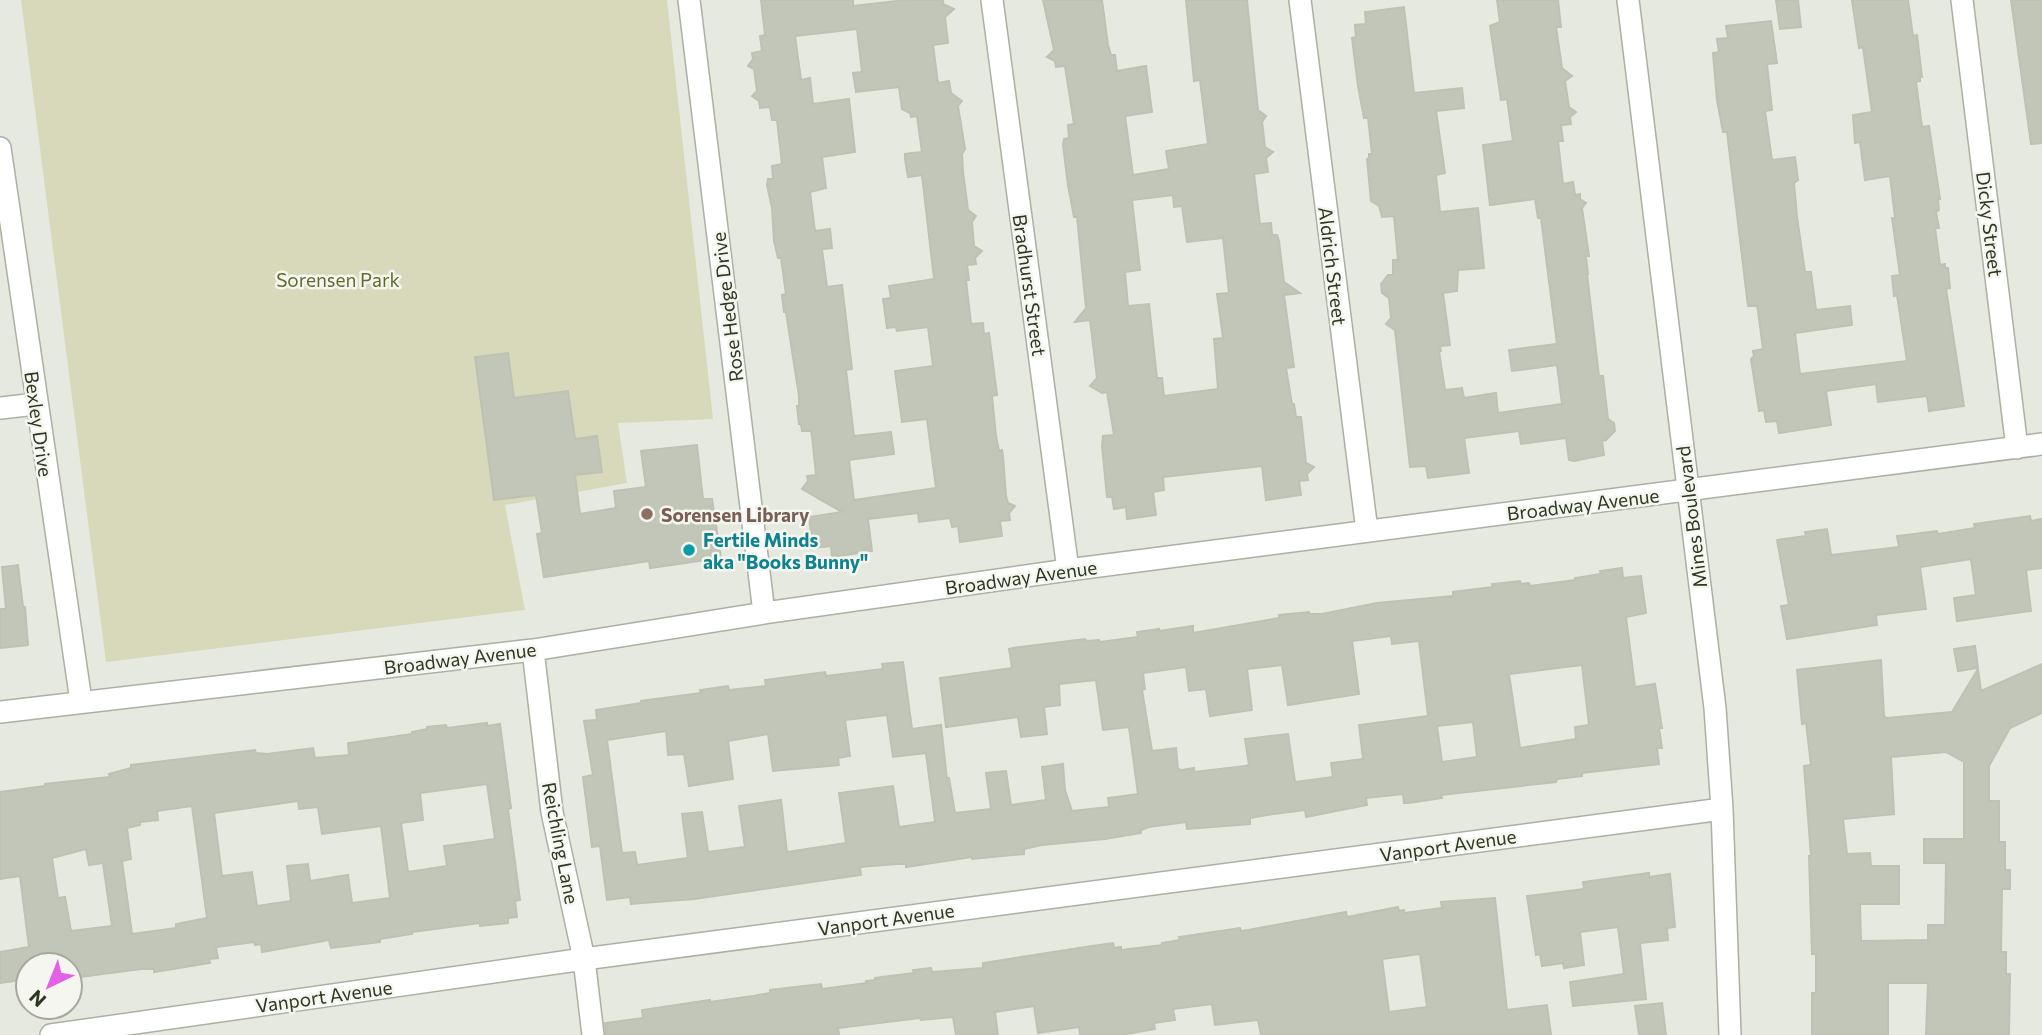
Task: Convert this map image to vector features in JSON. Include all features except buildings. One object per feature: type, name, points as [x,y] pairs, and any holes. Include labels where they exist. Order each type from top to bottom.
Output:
[{"type":"street","name":"Rose Hedge Drive","points":[[689,0],[764,613]]},
{"type":"street","name":"Bradhurst Street","points":[[992,0],[1068,570]]},
{"type":"street","name":"Aldrich Street","points":[[1300,0],[1367,531]]},
{"type":"street","name":"Mines Boulevard","points":[[1628,0],[1715,708],[1722,809],[1730,1035]]},
{"type":"street","name":"Dicky Street","points":[[1962,0],[2017,448]]},
{"type":"street","name":"Bexley Drive","points":[[0,148],[81,701]]},
{"type":"street","points":[[0,408],[36,404]]},
{"type":"street","name":"Broadway Avenue","points":[[0,712],[533,650],[764,613],[1068,570],[2042,444]]},
{"type":"street","name":"Reichling Lane","points":[[533,650],[552,812],[584,959],[593,1035]]},
{"type":"street","name":"Vanport Avenue","points":[[51,1035],[584,959],[1722,809]]},
{"type":"green space","name":"Sorensen Park","points":[[21,0],[667,0],[713,419],[618,423],[627,483],[505,505],[525,610],[106,662]]},
{"type":"place","name":"Sorensen Library","points":[[647,514]]},
{"type":"place","name":"Fertile Minds aka \"Books Bunny\"","points":[[689,550]]}]
